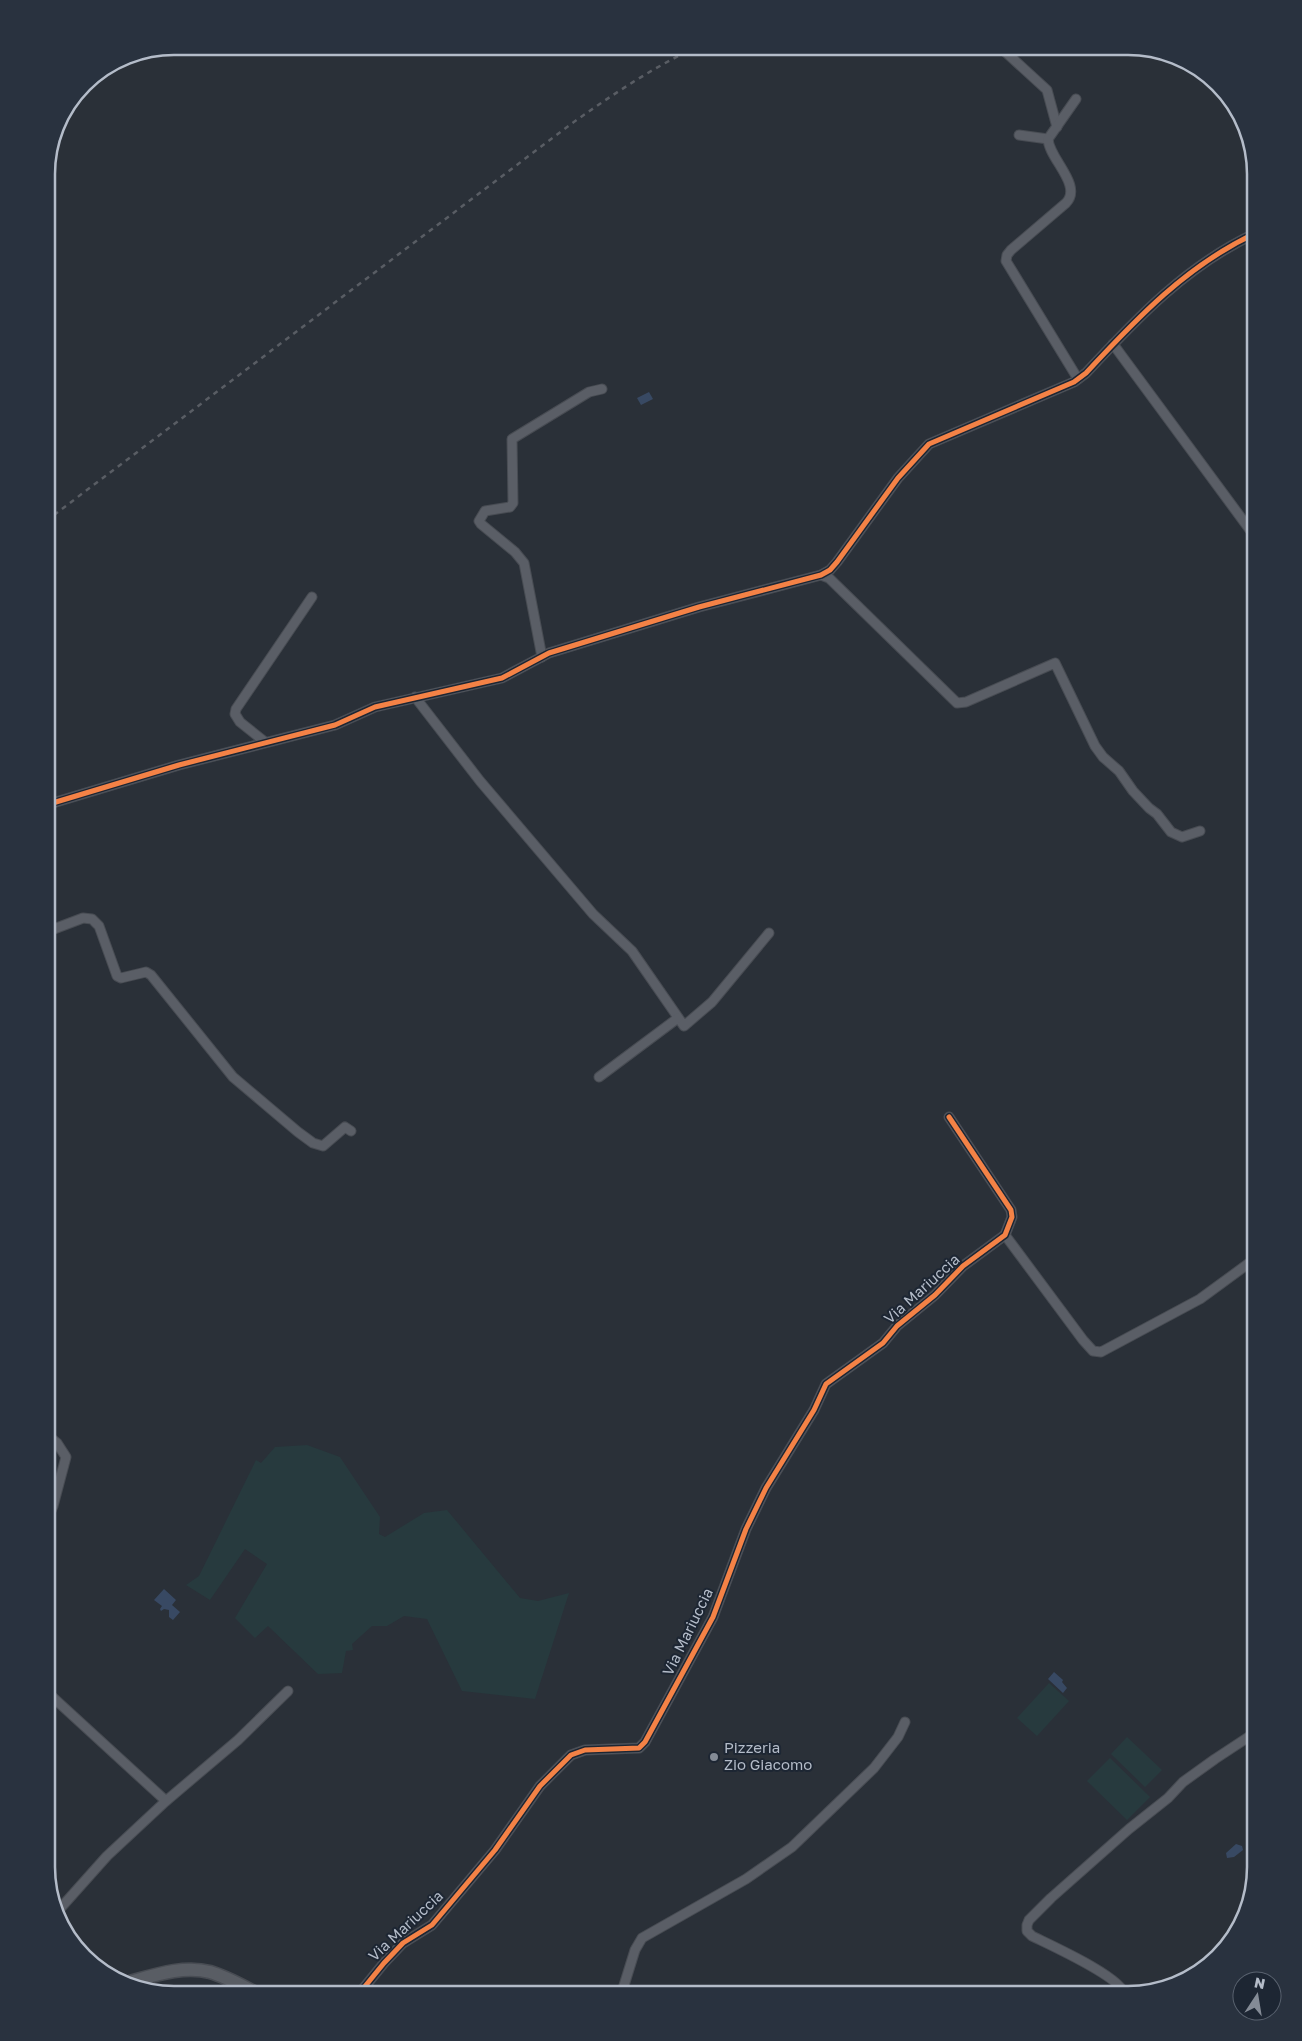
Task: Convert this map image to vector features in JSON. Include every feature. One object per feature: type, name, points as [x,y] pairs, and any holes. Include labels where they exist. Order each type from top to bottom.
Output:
[{"type":"main road","points":[[137,1980],[158,1974],[191,1970],[211,1972],[242,1986]]},
{"type":"street","points":[[1010,55],[1047,90],[1057,127]]},
{"type":"street","points":[[1076,99],[1048,139],[1050,148],[1070,184],[1070,196],[1066,203],[1010,250],[1006,261],[1078,379]]},
{"type":"street","points":[[1018,135],[1048,139]]},
{"type":"street","points":[[55,802],[179,765],[335,725],[375,706],[502,678],[549,653],[699,607],[830,570],[898,478],[929,444],[990,416],[1065,387],[1078,379],[1156,300],[1201,264],[1247,236]]},
{"type":"street","points":[[1113,344],[1247,526]]},
{"type":"street","points":[[542,657],[524,563],[515,552],[479,521],[485,511],[510,507],[513,503],[512,439],[589,392],[602,389]]},
{"type":"street","points":[[821,574],[829,578],[957,703],[966,702],[1055,663],[1095,746],[1103,757],[1114,765],[1133,791],[1157,814],[1171,832],[1182,837],[1200,831]]},
{"type":"street","points":[[265,742],[240,722],[235,714],[236,709],[312,597]]},
{"type":"street","points":[[415,697],[480,781],[588,908],[632,951],[684,1026],[712,1002],[769,933]]},
{"type":"street","points":[[55,929],[83,918],[92,918],[99,926],[117,976],[121,978],[146,972],[152,975],[233,1077],[313,1143],[322,1146],[345,1127],[351,1130]]},
{"type":"street","points":[[599,1077],[678,1018]]},
{"type":"street","points":[[949,1117],[1011,1210],[1012,1217],[1005,1236],[1093,1351],[1100,1352],[1200,1300],[1247,1265]]},
{"type":"street","name":"Via Mariuccia","points":[[365,1986],[403,1944],[422,1932],[437,1918],[495,1850],[540,1786],[571,1755],[585,1750],[639,1748],[645,1742],[713,1617],[746,1529],[766,1488],[814,1410],[826,1384],[883,1343],[897,1326],[935,1295],[963,1266],[1005,1236]]},
{"type":"street","points":[[55,1441],[66,1457],[55,1498]]},
{"type":"street","points":[[62,1907],[107,1856],[166,1801],[238,1740],[288,1691]]},
{"type":"street","points":[[55,1699],[166,1801]]},
{"type":"street","points":[[624,1986],[635,1950],[642,1938],[746,1879],[792,1847],[874,1768],[898,1737],[905,1722]]},
{"type":"street","points":[[1121,1986],[1090,1965],[1032,1936],[1027,1931],[1029,1920],[1051,1898],[1183,1782],[1247,1738]]},
{"type":"green space","points":[[307,1445],[340,1457],[380,1517],[379,1534],[385,1537],[424,1513],[447,1510],[520,1598],[538,1601],[569,1593],[535,1699],[462,1691],[427,1619],[404,1616],[387,1626],[372,1626],[352,1644],[353,1650],[346,1651],[342,1673],[318,1674],[268,1626],[255,1638],[235,1618],[267,1564],[245,1549],[210,1600],[186,1585],[199,1576],[256,1460],[261,1463],[275,1447]]},
{"type":"green space","points":[[1049,1683],[1069,1701],[1037,1736],[1017,1718]]},
{"type":"green space","points":[[1127,1737],[1162,1770],[1145,1787],[1111,1754]]},
{"type":"green space","points":[[1110,1758],[1150,1797],[1127,1820],[1087,1781]]},
{"type":"water","points":[[649,392],[653,399],[641,405],[637,398]]},
{"type":"water","points":[[164,1589],[176,1600],[172,1605],[180,1612],[173,1620],[169,1617],[169,1610],[164,1609],[161,1611],[162,1606],[154,1600]]},
{"type":"water","points":[[1054,1672],[1063,1680],[1062,1682],[1067,1688],[1063,1693],[1048,1679]]},
{"type":"water","points":[[1236,1844],[1242,1846],[1243,1850],[1234,1857],[1227,1858],[1226,1853]]},
{"type":"railway","points":[[55,514],[571,124],[617,92],[680,55]]},
{"type":"cycle path","points":[[55,802],[179,765],[335,725],[375,707],[502,678],[549,653],[699,607],[821,575],[830,570],[837,562],[898,478],[929,444],[1074,382],[1086,373],[1124,332],[1164,294],[1208,261],[1247,238]]},
{"type":"cycle path","points":[[365,1986],[403,1943],[432,1925],[495,1850],[540,1786],[571,1755],[585,1750],[639,1748],[645,1742],[713,1617],[746,1529],[766,1488],[814,1410],[826,1384],[883,1343],[897,1326],[935,1295],[963,1266],[1005,1235],[1012,1217],[1011,1210],[949,1117]]},
{"type":"place","name":"Pizzeria Zio Giacomo","points":[[714,1757]]}]
